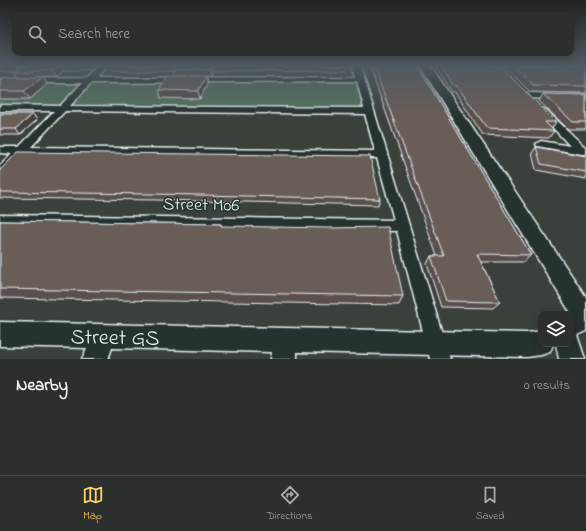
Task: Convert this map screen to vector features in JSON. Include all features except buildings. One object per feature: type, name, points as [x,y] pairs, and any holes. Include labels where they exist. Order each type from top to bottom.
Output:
[{"type":"street","points":[[0,172],[88,82]]},
{"type":"street","points":[[361,82],[437,351]]},
{"type":"street","points":[[436,82],[586,318],[574,324]]},
{"type":"street","points":[[584,152],[525,94],[586,97]]},
{"type":"street","points":[[0,108],[369,111]]},
{"type":"street","points":[[571,140],[586,140]]},
{"type":"street","points":[[541,144],[584,152]]},
{"type":"street","points":[[0,150],[382,155]]},
{"type":"street","name":"Street M06","points":[[0,220],[402,226]]},
{"type":"street","name":"Street GS","points":[[0,334],[104,336],[284,349],[437,351],[538,343]]},
{"type":"street","points":[[95,359],[104,336]]},
{"type":"street","points":[[569,347],[572,359]]},
{"type":"green space","points":[[0,82],[361,82],[369,111],[0,108]]}]
